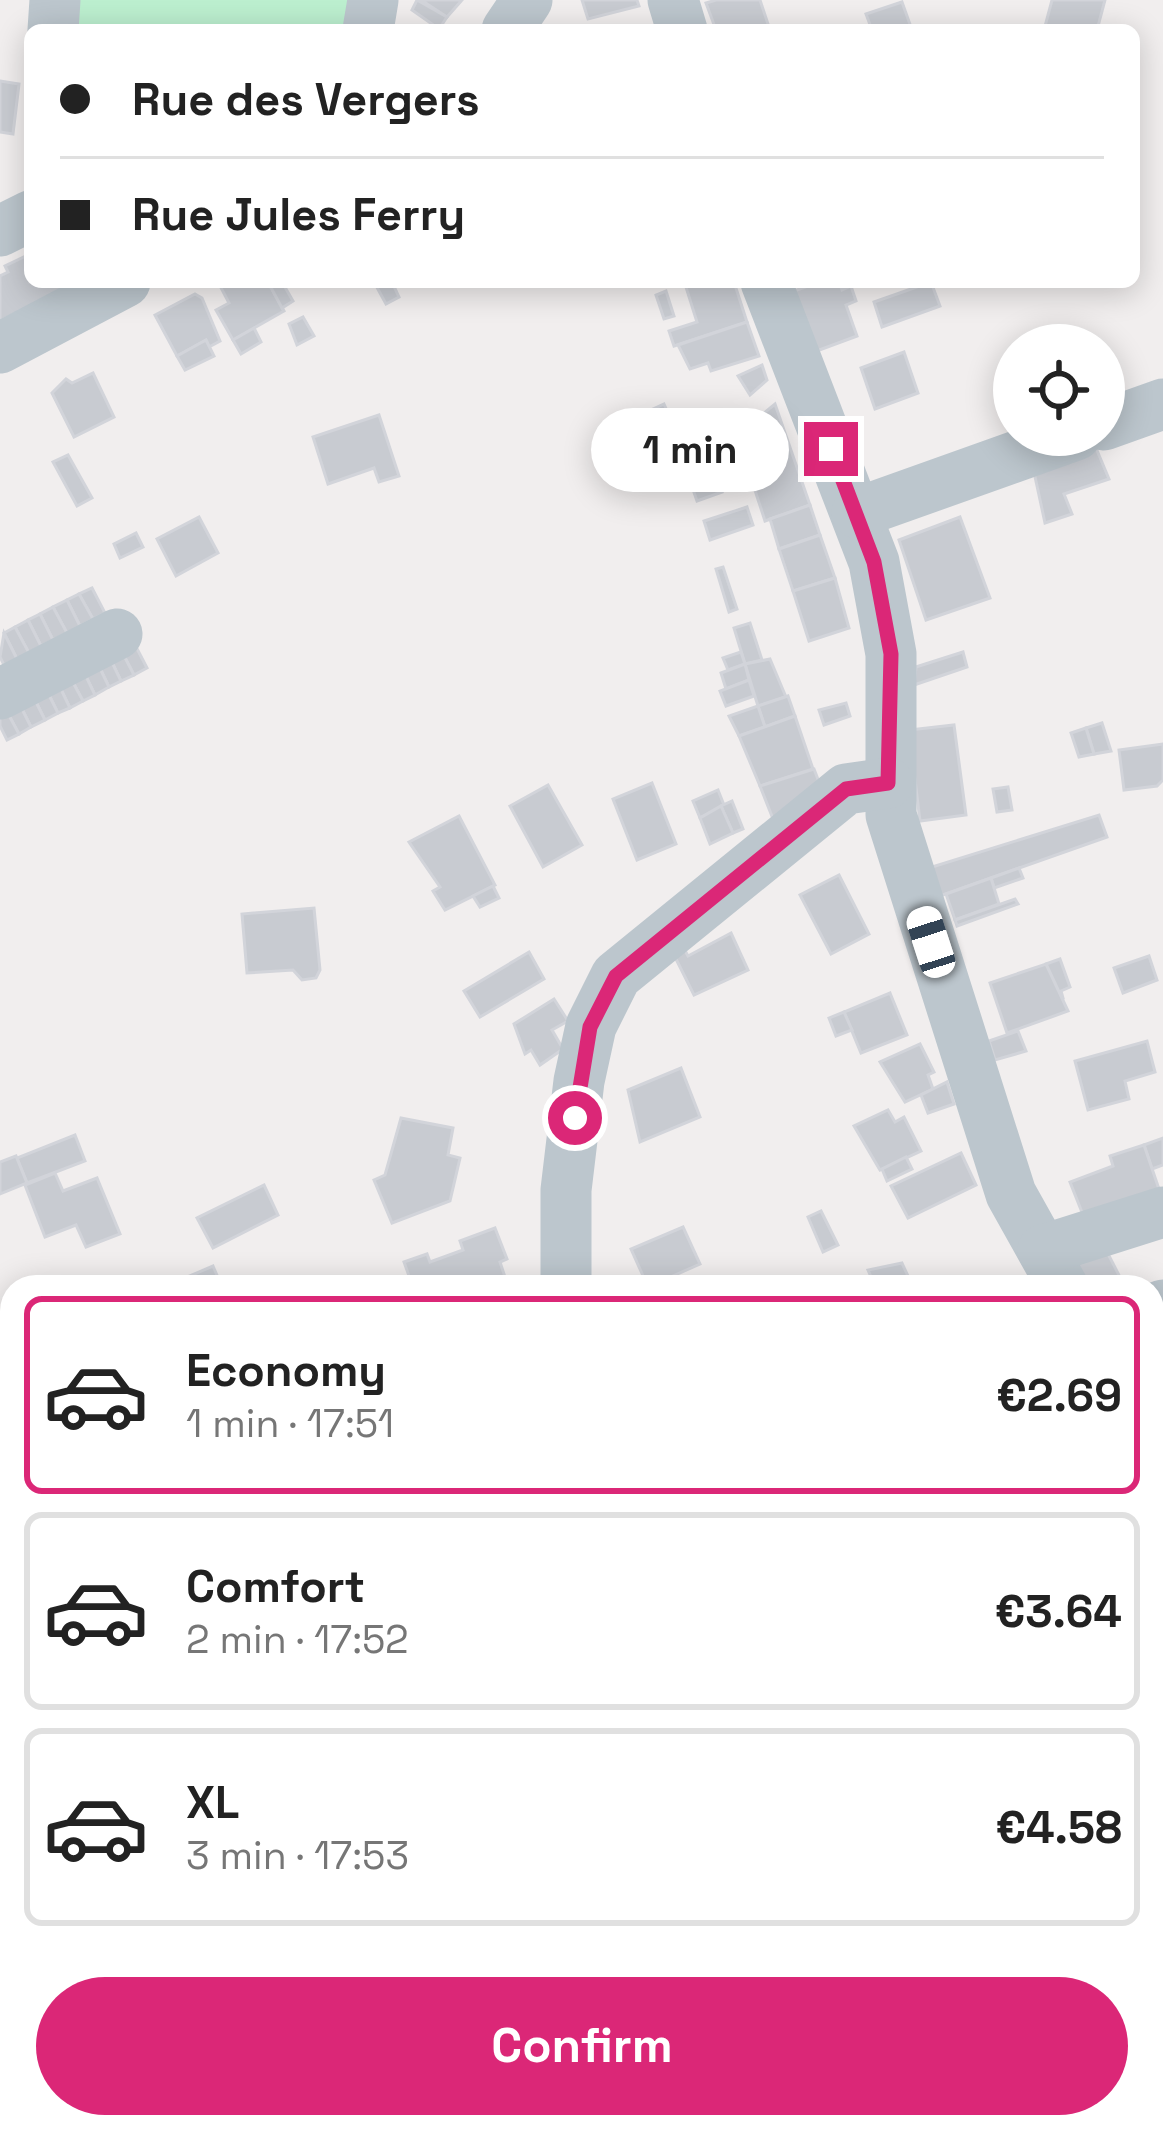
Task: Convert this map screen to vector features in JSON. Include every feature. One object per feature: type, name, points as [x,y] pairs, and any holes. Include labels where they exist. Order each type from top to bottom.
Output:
[{"type":"street","points":[[0,348],[114,288]]},
{"type":"street","points":[[768,288],[874,562],[891,654],[891,815],[1011,1194],[1053,1269],[1163,1212]]},
{"type":"street","points":[[1125,418],[1163,404]]},
{"type":"street","points":[[857,514],[1018,456]]},
{"type":"street","points":[[0,694],[117,634]]},
{"type":"street","points":[[566,1275],[566,1190],[579,1081],[590,1027],[616,976],[846,789],[888,783]]},
{"type":"green space","points":[[75,0],[358,0],[356,24],[73,24]]},
{"type":"building","points":[[417,0],[447,17],[442,24],[432,24],[412,10]]},
{"type":"building","points":[[421,0],[462,0],[447,17]]},
{"type":"building","points":[[582,0],[637,0],[639,6],[588,19]]},
{"type":"building","points":[[760,0],[768,24],[714,24],[706,3]]},
{"type":"building","points":[[1052,0],[1105,0],[1099,24],[1046,24]]},
{"type":"building","points":[[902,2],[910,24],[870,24],[866,14]]},
{"type":"building","points":[[0,81],[19,84],[13,134],[0,132]]},
{"type":"building","points":[[24,257],[24,288],[67,288],[0,321],[0,276],[8,272],[5,266]]},
{"type":"building","points":[[221,288],[271,288],[284,311],[233,340],[216,310],[229,303]]},
{"type":"building","points":[[271,288],[285,288],[293,301],[282,308]]},
{"type":"building","points":[[377,288],[395,288],[399,297],[386,304]]},
{"type":"building","points":[[686,288],[736,288],[747,322],[674,346],[669,331],[697,322]]},
{"type":"building","points":[[852,288],[856,301],[846,305],[857,336],[814,352],[794,291]]},
{"type":"building","points":[[914,288],[933,288],[940,306],[882,327],[874,302]]},
{"type":"building","points":[[666,291],[674,316],[664,319],[656,295]]},
{"type":"building","points":[[195,294],[202,298],[220,341],[209,347],[206,340],[177,356],[155,315]]},
{"type":"building","points":[[303,317],[314,336],[297,345],[289,324]]},
{"type":"building","points":[[747,322],[759,356],[711,371],[708,363],[690,369],[678,345]]},
{"type":"building","points":[[254,328],[261,342],[241,354],[233,340]]},
{"type":"building","points":[[206,340],[214,356],[185,370],[177,356]]},
{"type":"building","points":[[904,352],[918,393],[875,409],[861,368]]},
{"type":"building","points":[[762,365],[767,380],[750,395],[738,376]]},
{"type":"building","points":[[93,373],[114,417],[74,437],[52,393],[66,379],[72,383]]},
{"type":"building","points":[[664,404],[673,424],[667,427],[681,461],[655,473],[647,455],[632,462],[616,426]]},
{"type":"building","points":[[775,404],[810,505],[765,521],[737,435]]},
{"type":"building","points":[[379,415],[399,476],[379,482],[374,468],[328,484],[313,437]]},
{"type":"building","points":[[68,455],[92,498],[77,506],[53,462]]},
{"type":"building","points":[[1075,456],[1099,456],[1109,479],[1064,494],[1072,514],[1045,523],[1034,472]]},
{"type":"building","points":[[712,467],[722,492],[697,501],[688,475]]},
{"type":"building","points":[[810,505],[820,535],[779,549],[770,519]]},
{"type":"building","points":[[747,507],[753,525],[710,540],[704,521]]},
{"type":"building","points":[[199,517],[218,553],[176,576],[157,539]]},
{"type":"building","points":[[960,517],[990,598],[926,620],[899,540]]},
{"type":"building","points":[[136,533],[143,547],[120,558],[114,544]]},
{"type":"building","points":[[820,535],[835,578],[793,591],[779,549]]},
{"type":"building","points":[[723,567],[737,609],[729,612],[716,569]]},
{"type":"building","points":[[835,578],[849,628],[809,641],[793,591]]},
{"type":"building","points":[[92,588],[105,613],[93,619],[79,594]]},
{"type":"building","points":[[79,594],[93,619],[80,626],[67,600]]},
{"type":"building","points":[[67,600],[80,626],[67,633],[53,607]]},
{"type":"building","points":[[53,607],[67,633],[53,640],[40,614]]},
{"type":"building","points":[[40,614],[53,640],[41,646],[28,620]]},
{"type":"building","points":[[28,620],[41,646],[29,653],[15,627]]},
{"type":"building","points":[[750,623],[762,660],[745,664],[734,628]]},
{"type":"building","points":[[15,627],[29,653],[17,659],[4,633]]},
{"type":"building","points":[[4,633],[17,659],[4,665],[0,657]]},
{"type":"building","points":[[133,641],[147,668],[134,675],[120,648]]},
{"type":"building","points":[[120,648],[134,675],[121,681],[108,654]]},
{"type":"building","points":[[741,652],[745,664],[728,670],[723,658]]},
{"type":"building","points":[[963,652],[967,667],[914,685],[916,667]]},
{"type":"building","points":[[108,654],[121,681],[109,687],[96,660]]},
{"type":"building","points":[[770,659],[786,697],[758,706],[745,664]]},
{"type":"building","points":[[96,660],[109,687],[95,695],[82,668]]},
{"type":"building","points":[[745,664],[749,680],[726,689],[721,673]]},
{"type":"building","points":[[82,668],[95,695],[83,701],[69,675]]},
{"type":"building","points":[[69,675],[83,701],[70,708],[57,681]]},
{"type":"building","points":[[749,680],[754,696],[726,706],[720,691]]},
{"type":"building","points":[[57,681],[70,708],[58,713],[45,687]]},
{"type":"building","points":[[45,687],[58,713],[45,720],[32,694]]},
{"type":"building","points":[[32,694],[45,720],[31,727],[18,701]]},
{"type":"building","points":[[788,696],[795,716],[765,727],[758,706]]},
{"type":"building","points":[[18,701],[31,727],[19,734],[5,708]]},
{"type":"building","points":[[846,703],[850,716],[824,725],[819,710]]},
{"type":"building","points":[[758,706],[765,727],[739,736],[729,716]]},
{"type":"building","points":[[5,708],[19,734],[7,740],[0,726],[0,710]]},
{"type":"building","points":[[795,716],[813,769],[760,786],[739,736]]},
{"type":"building","points":[[1102,723],[1111,751],[1094,754],[1086,728]]},
{"type":"building","points":[[954,725],[966,815],[920,821],[909,730]]},
{"type":"building","points":[[1086,728],[1094,754],[1079,757],[1071,733]]},
{"type":"building","points":[[1163,744],[1163,780],[1157,786],[1124,790],[1119,750]]},
{"type":"building","points":[[814,769],[824,795],[777,829],[760,786]]},
{"type":"building","points":[[652,783],[676,844],[637,860],[613,799]]},
{"type":"building","points":[[548,785],[582,845],[543,867],[510,806]]},
{"type":"building","points":[[1008,787],[1012,810],[997,812],[993,789]]},
{"type":"building","points":[[718,790],[724,805],[700,818],[693,801]]},
{"type":"building","points":[[732,801],[743,829],[733,833],[721,806]]},
{"type":"building","points":[[721,806],[733,833],[710,844],[700,818]]},
{"type":"building","points":[[1099,815],[1107,837],[940,896],[932,867]]},
{"type":"building","points":[[459,816],[495,885],[445,910],[433,891],[440,887],[409,842]]},
{"type":"building","points":[[1019,868],[1023,878],[994,888],[991,878]]},
{"type":"building","points":[[839,875],[869,934],[831,954],[800,895]]},
{"type":"building","points":[[991,878],[999,904],[955,920],[946,894]]},
{"type":"building","points":[[493,886],[499,898],[480,907],[473,896]]},
{"type":"building","points":[[1015,899],[1018,904],[957,926],[955,920]]},
{"type":"building","points":[[314,908],[320,970],[316,978],[302,980],[293,970],[247,973],[242,914]]},
{"type":"building","points":[[731,933],[748,970],[694,995],[673,953],[683,947],[688,956]]},
{"type":"building","points":[[529,952],[544,979],[480,1017],[464,991]]},
{"type":"building","points":[[1149,956],[1157,980],[1123,993],[1114,968]]},
{"type":"building","points":[[1060,959],[1070,987],[1058,999],[1046,964]]},
{"type":"building","points":[[1046,964],[1068,1011],[1007,1033],[990,983]]},
{"type":"building","points":[[890,993],[907,1035],[861,1053],[844,1012]]},
{"type":"building","points":[[554,999],[568,1021],[552,1030],[563,1049],[540,1065],[531,1050],[525,1054],[514,1024]]},
{"type":"building","points":[[844,1012],[852,1030],[836,1036],[829,1018]]},
{"type":"building","points":[[1018,1031],[1026,1051],[995,1060],[989,1041]]},
{"type":"building","points":[[1147,1041],[1155,1072],[1125,1081],[1129,1099],[1088,1110],[1075,1061]]},
{"type":"building","points":[[920,1044],[934,1072],[928,1075],[933,1089],[905,1102],[880,1062]]},
{"type":"building","points":[[681,1068],[700,1117],[640,1142],[628,1090]]},
{"type":"building","points":[[947,1082],[954,1104],[928,1113],[921,1095]]},
{"type":"building","points":[[888,1110],[895,1122],[904,1117],[921,1151],[880,1170],[854,1126]]},
{"type":"building","points":[[401,1118],[453,1128],[448,1155],[460,1158],[450,1201],[392,1223],[374,1180],[385,1175]]},
{"type":"building","points":[[75,1135],[85,1161],[27,1183],[17,1158]]},
{"type":"building","points":[[1163,1138],[1163,1165],[1152,1169],[1144,1145]]},
{"type":"building","points":[[1144,1145],[1163,1201],[1087,1225],[1070,1182],[1113,1166],[1110,1156]]},
{"type":"building","points":[[961,1153],[976,1185],[908,1218],[891,1186]]},
{"type":"building","points":[[16,1156],[27,1183],[0,1194],[0,1162]]},
{"type":"building","points":[[906,1157],[912,1169],[887,1181],[882,1169]]},
{"type":"building","points":[[55,1173],[63,1191],[97,1178],[120,1234],[86,1247],[76,1225],[45,1237],[25,1185]]},
{"type":"building","points":[[264,1185],[278,1215],[213,1248],[197,1218]]},
{"type":"building","points":[[821,1211],[838,1245],[823,1252],[808,1217]]},
{"type":"building","points":[[683,1227],[700,1264],[675,1275],[643,1275],[631,1249]]},
{"type":"building","points":[[495,1228],[507,1259],[500,1262],[504,1275],[409,1275],[404,1262],[427,1254],[430,1262],[463,1250],[460,1241]]},
{"type":"building","points":[[1103,1244],[1119,1275],[1071,1275],[1066,1264]]},
{"type":"building","points":[[902,1263],[908,1275],[870,1275],[868,1270]]},
{"type":"building","points":[[213,1266],[217,1275],[192,1275]]},
{"type":"route","points":[[575,1118],[590,1027],[616,976],[846,789],[888,783],[891,654],[874,562],[831,449]]}]
